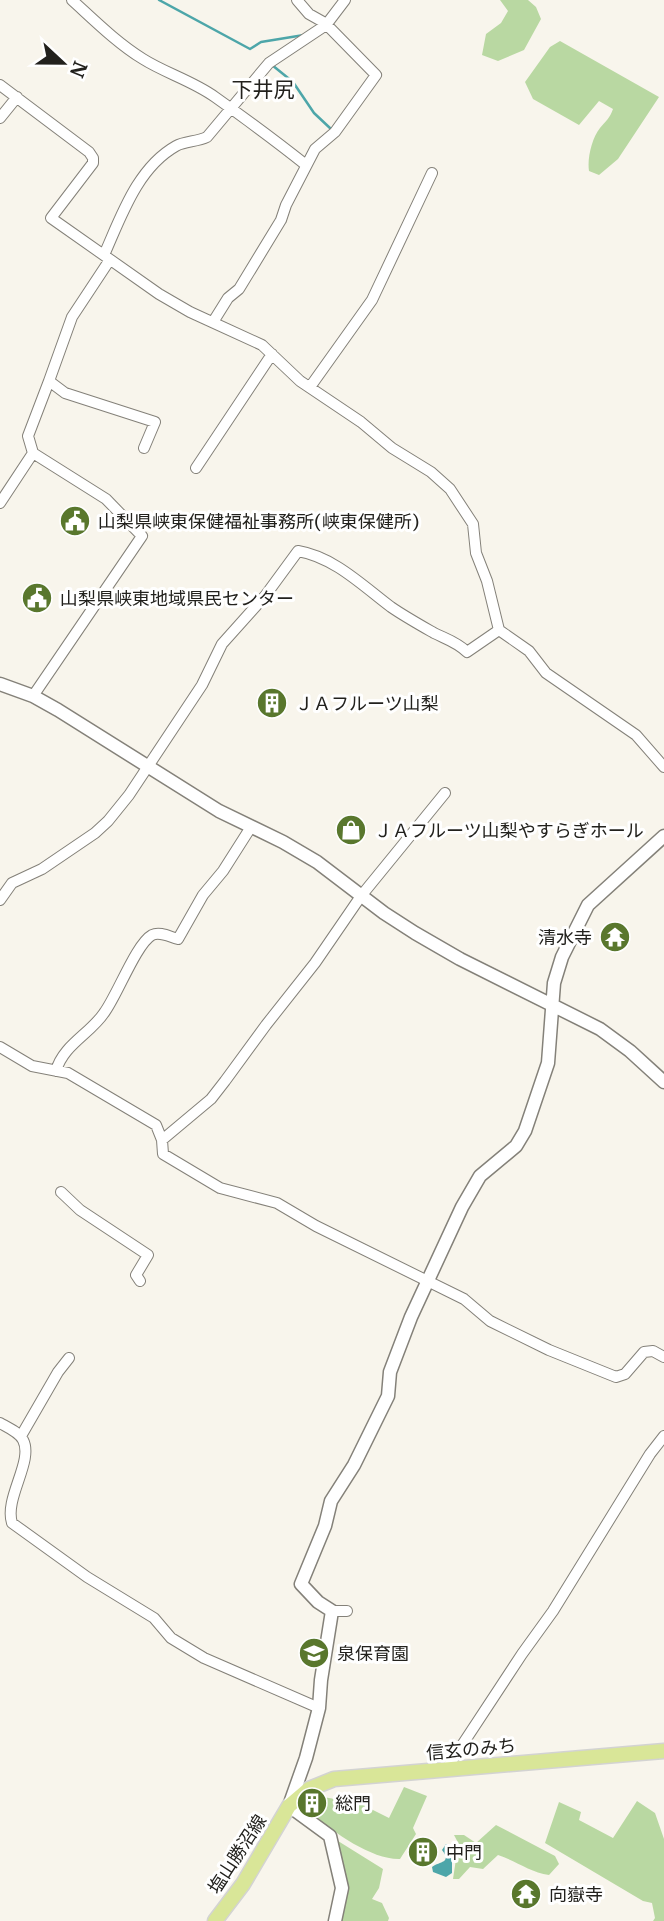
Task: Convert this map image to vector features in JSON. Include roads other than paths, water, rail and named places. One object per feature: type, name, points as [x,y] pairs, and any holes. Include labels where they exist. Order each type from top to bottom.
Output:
[{"type":"main road","name":"信玄のみち","points":[[289,1806],[309,1788],[334,1779],[664,1751]]},
{"type":"main road","name":"塩山勝沼線","points":[[215,1921],[243,1884],[289,1806]]},
{"type":"street","points":[[72,0],[142,59],[214,96],[229,109],[258,126],[306,165]]},
{"type":"street","points":[[213,322],[228,298],[239,289],[281,220],[316,149],[335,132],[376,75],[323,22],[309,14],[298,0]]},
{"type":"street","points":[[33,696],[142,536],[107,499],[33,453],[28,436],[72,317],[106,258],[128,201],[142,177],[168,151],[180,144],[207,137],[268,63],[323,22],[345,0]]},
{"type":"street","points":[[0,85],[89,152],[93,158],[93,163],[51,218],[106,258],[190,312],[262,345],[300,381],[361,422],[392,448],[431,472],[450,489],[473,524],[476,553],[487,581],[499,630],[529,651],[546,673],[636,735],[664,766]]},
{"type":"street","points":[[0,118],[17,97]]},
{"type":"street","points":[[310,387],[372,300],[432,173]]},
{"type":"street","points":[[196,468],[272,354]]},
{"type":"street","points":[[49,381],[65,393],[155,422],[144,448]]},
{"type":"street","points":[[0,503],[33,453]]},
{"type":"street","points":[[0,900],[12,883],[42,869],[95,833],[129,795],[202,685],[222,644],[265,596],[298,551],[310,553],[359,581],[391,607],[434,633],[458,643],[467,652],[499,630]]},
{"type":"street","points":[[0,684],[33,696],[219,811],[284,842],[317,862],[383,913],[460,959],[600,1029],[630,1051],[664,1082]]},
{"type":"street","points":[[162,1140],[211,1099],[225,1082],[265,1025],[315,963],[361,896],[445,793]]},
{"type":"street","points":[[56,1071],[69,1047],[104,1015],[150,936],[158,933],[178,939],[203,895],[223,871],[251,827]]},
{"type":"street","points":[[347,1611],[332,1611],[318,1602],[301,1584],[325,1526],[331,1501],[354,1465],[388,1396],[390,1372],[426,1282],[472,1187],[516,1146],[525,1131],[548,1063],[554,984],[562,957],[588,905],[664,836]]},
{"type":"street","points":[[0,1047],[32,1066],[68,1073],[156,1125],[162,1140],[163,1154],[214,1186],[277,1203],[316,1226],[464,1299],[490,1321],[549,1350],[616,1377],[625,1374],[644,1352],[653,1351],[664,1357]]},
{"type":"street","points":[[61,1192],[80,1210],[148,1255],[136,1275],[140,1281]]},
{"type":"street","points":[[21,1436],[69,1358]]},
{"type":"street","points":[[0,1423],[21,1436],[25,1448],[13,1495],[10,1516],[12,1523],[87,1577],[154,1618],[171,1638],[204,1658],[319,1708]]},
{"type":"street","points":[[444,1771],[553,1611],[650,1454],[664,1436]]},
{"type":"street","points":[[332,1611],[319,1708],[306,1758],[289,1806],[330,1836],[342,1888],[335,1921]]},
{"type":"water","points":[[446,1844],[457,1845],[460,1853],[452,1859],[452,1873],[446,1877],[433,1872],[432,1867],[445,1860],[442,1850]]},
{"type":"waterway","points":[[159,0],[250,49],[261,42],[304,35]]},
{"type":"waterway","points":[[272,65],[293,82],[314,113],[331,129]]},
{"type":"place","name":"山梨県峡東保健福祉事務所(峡東保健所)","points":[[75,521]]},
{"type":"place","name":"山梨県峡東地域県民センター","points":[[37,598]]},
{"type":"place","name":"ＪＡフルーツ山梨","points":[[272,703]]},
{"type":"place","name":"ＪＡフルーツ山梨やすらぎホール","points":[[351,830]]},
{"type":"place","name":"清水寺","points":[[615,937]]},
{"type":"place","name":"泉保育園","points":[[314,1653]]},
{"type":"place","name":"総門","points":[[312,1803]]},
{"type":"place","name":"中門","points":[[423,1852]]},
{"type":"place","name":"向嶽寺","points":[[526,1894]]},
{"type":"district","name":"下井尻","points":[[263,89]]}]
